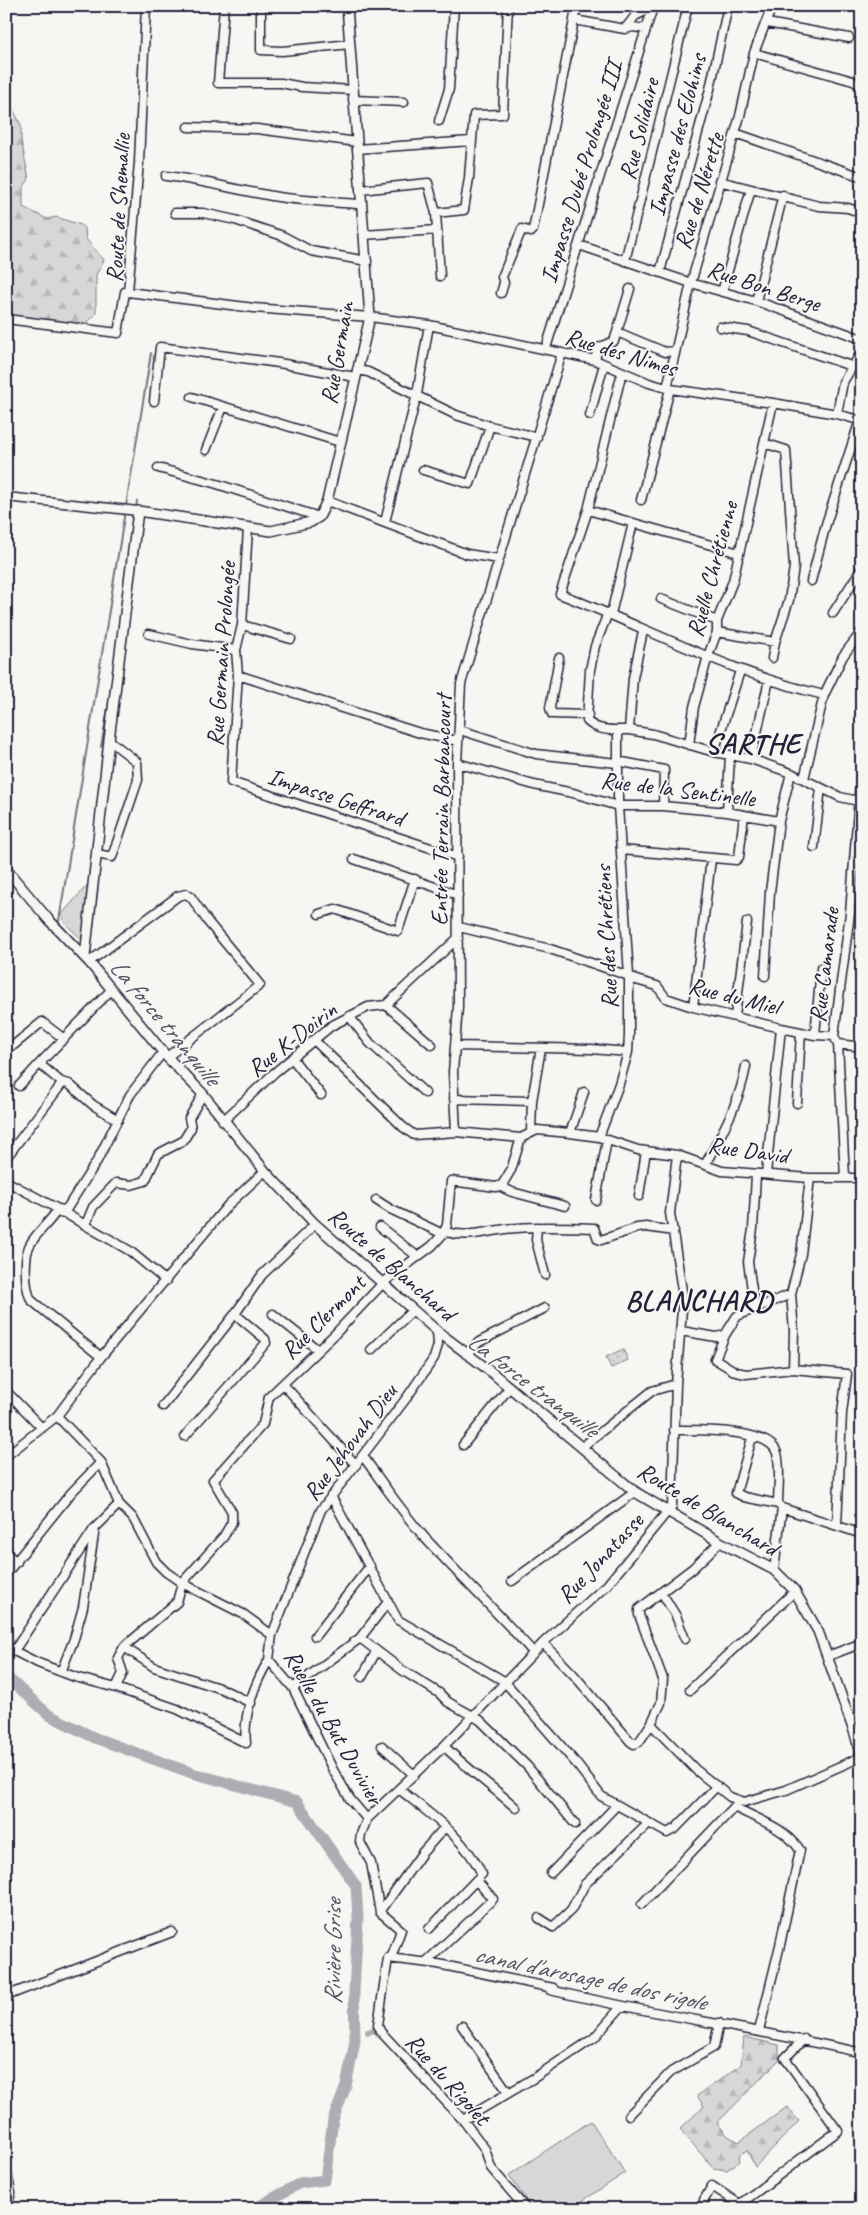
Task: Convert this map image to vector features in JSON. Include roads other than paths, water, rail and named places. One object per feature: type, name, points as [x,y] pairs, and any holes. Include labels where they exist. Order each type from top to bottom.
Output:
[{"type":"street","name":"Route de Shemallie","points":[[146,6],[139,162],[128,292],[254,308],[370,317]]},
{"type":"street","points":[[224,6],[218,83],[281,83],[302,87],[352,90]]},
{"type":"street","points":[[261,6],[261,50],[282,51],[350,44]]},
{"type":"street","name":"Rue Germain","points":[[318,517],[327,501],[370,317],[347,6]]},
{"type":"street","points":[[439,121],[449,88],[454,6]]},
{"type":"street","points":[[436,213],[464,210],[469,178],[474,115],[503,114],[508,6]]},
{"type":"street","points":[[501,293],[504,283],[502,277],[522,230],[531,232],[533,230],[576,6]]},
{"type":"street","name":"Rue Solidaire","points":[[625,260],[688,6]]},
{"type":"street","name":"Impasse des Elohims","points":[[660,272],[710,89],[728,6]]},
{"type":"street","points":[[625,30],[636,16],[653,7]]},
{"type":"street","name":"Impasse Dubé Prolongée III","points":[[546,348],[653,7]]},
{"type":"street","name":"Rue de Nérette","points":[[641,500],[691,283],[719,181],[735,134],[754,53],[767,22],[770,7]]},
{"type":"street","points":[[574,20],[625,30],[633,27],[646,29]]},
{"type":"street","points":[[767,22],[850,38]]},
{"type":"street","points":[[754,53],[852,81],[862,86]]},
{"type":"street","points":[[353,100],[404,102]]},
{"type":"street","points":[[188,127],[257,129],[357,146],[472,141]]},
{"type":"street","points":[[735,134],[862,177]]},
{"type":"street","points":[[166,176],[204,180],[235,190],[273,196],[361,204]]},
{"type":"street","points":[[719,181],[819,206],[848,208],[862,213]]},
{"type":"street","points":[[360,190],[428,183],[436,213],[440,276]]},
{"type":"street","points":[[722,292],[751,189]]},
{"type":"street","points":[[756,301],[783,196]]},
{"type":"street","points":[[175,213],[203,213],[235,220],[283,236],[311,251],[367,261]]},
{"type":"street","points":[[364,236],[437,230]]},
{"type":"street","name":"Rue Bon Berge","points":[[579,245],[691,283],[756,301],[862,339]]},
{"type":"street","points":[[595,360],[598,348],[614,341],[630,289]]},
{"type":"street","points":[[6,319],[118,334],[125,292],[128,292]]},
{"type":"street","name":"Rue des Nimes","points":[[370,317],[429,325],[546,348],[595,360],[622,372],[668,388],[773,403],[836,414],[861,421]]},
{"type":"street","points":[[385,522],[417,394],[429,325]]},
{"type":"street","points":[[720,327],[748,331],[851,366]]},
{"type":"street","points":[[617,332],[665,352],[674,351]]},
{"type":"street","points":[[154,401],[161,343],[279,363],[356,373],[368,372],[417,394],[456,415],[490,426],[537,437]]},
{"type":"street","points":[[836,414],[843,382],[851,366],[862,351]]},
{"type":"street","name":"Entrée Terrain Barbancourt","points":[[456,1132],[453,1072],[456,1046],[459,927],[457,763],[461,684],[562,353]]},
{"type":"street","points":[[590,415],[604,364]]},
{"type":"street","points":[[622,372],[588,510],[560,594],[610,613],[643,630],[740,671],[793,688],[824,695]]},
{"type":"street","points":[[192,397],[340,442]]},
{"type":"street","name":"Ruelle Chrétienne","points":[[688,745],[694,707],[708,656],[717,632],[717,621],[733,581],[773,403]]},
{"type":"street","points":[[206,450],[224,407]]},
{"type":"street","points":[[811,581],[826,524],[861,421]]},
{"type":"street","points":[[423,470],[470,484],[490,426]]},
{"type":"street","points":[[764,443],[786,450],[794,568],[789,600],[775,642],[772,658]]},
{"type":"street","points":[[158,468],[217,484],[318,517]]},
{"type":"street","points":[[6,497],[136,511],[271,531],[292,528],[311,522],[318,517]]},
{"type":"street","points":[[327,501],[467,554],[499,559]]},
{"type":"street","points":[[588,510],[739,553]]},
{"type":"street","points":[[87,959],[109,740],[136,511]]},
{"type":"street","points":[[633,523],[610,613],[595,646],[587,721],[591,725],[618,731],[629,730],[653,734],[714,752],[751,758],[791,773],[840,797],[858,801]]},
{"type":"street","name":"Rue Germain Prolongée","points":[[231,782],[238,675],[236,650],[242,625],[248,529]]},
{"type":"street","points":[[833,613],[862,568]]},
{"type":"street","points":[[661,600],[717,621]]},
{"type":"street","points":[[242,625],[292,639]]},
{"type":"street","points":[[629,730],[633,678],[643,630]]},
{"type":"street","points":[[804,779],[824,695],[843,656],[862,631]]},
{"type":"street","points":[[717,632],[775,642]]},
{"type":"street","points":[[149,634],[192,644],[236,650]]},
{"type":"street","points":[[558,658],[550,708],[552,714],[588,715]]},
{"type":"street","points":[[714,752],[740,671]]},
{"type":"street","points":[[238,675],[404,728],[458,741]]},
{"type":"street","points":[[751,758],[769,680]]},
{"type":"street","points":[[460,730],[536,754],[617,762],[664,770],[663,806]]},
{"type":"street","name":"Rue des Chrétiens","points":[[599,1137],[619,1084],[628,1052],[629,976],[618,806],[618,731]]},
{"type":"street","points":[[97,854],[112,857],[138,778],[137,762],[109,740]]},
{"type":"street","points":[[727,812],[730,755]]},
{"type":"street","name":"Rue Camarade","points":[[845,1177],[838,1044],[834,1036],[850,913],[862,757]]},
{"type":"street","name":"Rue de la Sentinelle","points":[[457,763],[534,786],[573,792],[618,806],[663,806],[727,812],[779,821]]},
{"type":"street","points":[[765,976],[770,892],[779,821],[791,773]]},
{"type":"street","name":"Impasse Geffrard","points":[[231,782],[458,857]]},
{"type":"street","points":[[814,847],[821,788]]},
{"type":"street","points":[[621,850],[711,859],[738,858],[744,815]]},
{"type":"street","points":[[354,859],[458,895]]},
{"type":"street","points":[[693,1007],[711,859]]},
{"type":"street","name":"Route de Blanchard","points":[[6,869],[48,919],[87,959],[165,1054],[203,1094],[265,1172],[315,1224],[384,1282],[437,1331],[490,1371],[635,1492],[720,1542],[774,1570],[795,1591],[813,1620],[828,1656],[862,1758]]},
{"type":"street","points":[[319,914],[335,909],[398,931],[415,879]]},
{"type":"street","points":[[57,1210],[66,1210],[73,1202],[137,1085],[165,1054],[260,985],[208,922],[191,897],[186,894],[178,896],[87,959]]},
{"type":"street","points":[[736,1016],[746,922]]},
{"type":"street","name":"Rue du Miel","points":[[459,927],[550,949],[629,976],[657,986],[666,998],[693,1007],[815,1035],[834,1036]]},
{"type":"street","points":[[432,1045],[386,1005],[458,938]]},
{"type":"street","points":[[815,1035],[821,968]]},
{"type":"street","points":[[19,1086],[111,990]]},
{"type":"street","name":"Rue K-Doirin","points":[[223,1121],[292,1058],[331,1026],[368,1007],[386,1005]]},
{"type":"street","points":[[349,1016],[370,1043],[424,1093]]},
{"type":"street","points":[[14,1045],[42,1022],[64,1039]]},
{"type":"street","points":[[766,1174],[781,1028]]},
{"type":"street","points":[[797,1103],[801,1032]]},
{"type":"street","points":[[314,1040],[403,1127],[414,1135],[456,1132],[520,1138],[537,1130],[599,1137],[608,1140],[596,1200]]},
{"type":"street","points":[[838,1044],[862,1047]]},
{"type":"street","points":[[456,1046],[628,1052]]},
{"type":"street","points":[[531,1132],[532,1101],[541,1048]]},
{"type":"street","points":[[292,1058],[320,1095]]},
{"type":"street","points":[[42,1062],[42,1066],[61,1082],[69,1084],[93,1105],[118,1120]]},
{"type":"street","points":[[705,1165],[734,1110],[743,1085],[746,1066]]},
{"type":"street","points":[[6,1158],[60,1088],[61,1082]]},
{"type":"street","points":[[570,1133],[584,1092]]},
{"type":"street","points":[[86,1224],[93,1208],[116,1183],[131,1185],[145,1182],[158,1154],[183,1142],[191,1128],[189,1118],[203,1094]]},
{"type":"street","points":[[454,1098],[532,1101]]},
{"type":"street","points":[[499,1186],[504,1183],[510,1170],[520,1138]]},
{"type":"street","name":"Rue David","points":[[608,1140],[629,1148],[677,1155],[722,1171],[810,1178],[862,1178]]},
{"type":"street","points":[[639,1196],[646,1151]]},
{"type":"street","name":"Rue Jonatasse","points":[[367,1819],[475,1715],[504,1681],[543,1642],[607,1585],[672,1506],[674,1499],[676,1384],[683,1297],[670,1213],[677,1155]]},
{"type":"street","points":[[6,1456],[57,1416],[101,1357],[228,1205],[265,1172]]},
{"type":"street","points":[[755,1310],[748,1262],[753,1229],[756,1174]]},
{"type":"street","points":[[794,1369],[794,1331],[791,1294],[801,1254],[810,1178]]},
{"type":"street","points":[[6,1181],[86,1224],[137,1256],[166,1281]]},
{"type":"street","points":[[444,1233],[450,1182],[499,1186],[512,1192],[565,1206]]},
{"type":"street","points":[[376,1200],[390,1210],[444,1233],[461,1236],[492,1230],[537,1227],[594,1228],[598,1239],[601,1240],[637,1228],[646,1227],[674,1231]]},
{"type":"street","points":[[57,1210],[49,1223],[30,1244],[27,1263],[27,1292],[31,1300],[101,1357]]},
{"type":"street","points":[[163,1406],[235,1314],[262,1275],[315,1224]]},
{"type":"street","points":[[537,1227],[536,1240],[545,1275]]},
{"type":"street","points":[[380,1228],[418,1257]]},
{"type":"street","name":"Rue Clermont","points":[[182,1583],[224,1536],[232,1522],[232,1512],[213,1480],[263,1424],[268,1400],[384,1282],[418,1257],[444,1233]]},
{"type":"street","points":[[791,1294],[736,1316],[725,1334],[715,1359],[736,1372],[746,1374],[794,1369],[847,1374],[842,1413],[837,1525]]},
{"type":"street","points":[[466,1354],[479,1342],[545,1308]]},
{"type":"street","points":[[371,1350],[413,1310]]},
{"type":"street","points":[[184,1436],[266,1343],[265,1339],[235,1314]]},
{"type":"street","points":[[273,1314],[318,1350]]},
{"type":"street","points":[[681,1330],[716,1337],[725,1334]]},
{"type":"street","name":"Rue Jehovah Dieu","points":[[272,1635],[319,1514],[408,1396],[434,1358],[438,1345],[437,1331]]},
{"type":"street","points":[[283,1384],[356,1465]]},
{"type":"street","points":[[582,1447],[652,1391],[676,1384]]},
{"type":"street","points":[[463,1444],[509,1388]]},
{"type":"street","points":[[6,1391],[42,1428]]},
{"type":"street","name":"Ruelle du But Duvivier","points":[[57,1416],[101,1462],[119,1504],[133,1518],[156,1562],[182,1583],[243,1614],[272,1635],[269,1660],[293,1688],[333,1770],[350,1799],[367,1819],[360,1842],[371,1863],[380,1912]]},
{"type":"street","points":[[674,1430],[707,1430],[770,1443],[776,1452],[780,1506],[774,1570]]},
{"type":"street","points":[[752,1438],[736,1493],[862,1534]]},
{"type":"street","points":[[363,1456],[398,1506],[533,1652]]},
{"type":"street","points":[[6,1574],[71,1494],[101,1462]]},
{"type":"street","points":[[512,1581],[635,1492]]},
{"type":"street","points":[[331,1496],[395,1616],[404,1624],[504,1681],[575,1762],[601,1796],[667,1833],[676,1828],[716,1786]]},
{"type":"street","points":[[14,1651],[95,1528],[119,1504]]},
{"type":"street","points":[[61,1672],[74,1640],[83,1606],[95,1528]]},
{"type":"street","points":[[543,1642],[574,1675],[630,1741],[634,1744],[638,1742],[651,1724],[661,1703],[663,1679],[638,1612],[693,1568],[720,1542]]},
{"type":"street","points":[[6,1553],[17,1562]]},
{"type":"street","points":[[315,1636],[370,1566]]},
{"type":"street","points":[[116,1688],[123,1673],[118,1658],[124,1647],[177,1602],[182,1583]]},
{"type":"street","points":[[690,1690],[795,1591]]},
{"type":"street","points":[[662,1593],[676,1616],[685,1639]]},
{"type":"street","points":[[293,1688],[360,1638],[388,1602]]},
{"type":"street","points":[[360,1638],[376,1652],[438,1693],[448,1702],[475,1715],[526,1766],[575,1824]]},
{"type":"street","points":[[828,1656],[862,1643]]},
{"type":"street","points":[[6,1647],[61,1672],[116,1688],[176,1709],[246,1743],[245,1731],[253,1691],[269,1660]]},
{"type":"street","points":[[124,1647],[154,1667],[222,1689],[251,1703]]},
{"type":"street","points":[[362,1677],[376,1652]]},
{"type":"street","points":[[651,1724],[696,1770],[737,1804],[793,1840],[800,1850],[780,1945],[759,2030]]},
{"type":"street","points":[[382,1746],[414,1775]]},
{"type":"street","points":[[444,1746],[468,1770],[481,1776],[516,1808]]},
{"type":"street","points":[[642,1904],[737,1804],[786,1790],[862,1758]]},
{"type":"street","points":[[399,1789],[445,1827],[474,1858],[482,1874],[429,1929]]},
{"type":"street","points":[[551,1873],[617,1805]]},
{"type":"street","points":[[539,1918],[552,1927],[571,1910],[584,1884],[649,1823]]},
{"type":"street","points":[[445,1827],[422,1853],[380,1912],[401,1930],[388,1960],[426,1962],[553,1988],[550,1990],[621,2007],[759,2030],[862,2053]]},
{"type":"street","points":[[426,1962],[493,1900],[476,1880]]},
{"type":"street","points":[[6,1996],[172,1932]]},
{"type":"street","name":"Rue du Rigolet","points":[[388,1960],[378,2025],[380,2031],[463,2120],[484,2149],[491,2168],[526,2209]]},
{"type":"street","points":[[463,2120],[594,2038],[621,2007]]},
{"type":"street","points":[[629,2115],[671,2072],[714,2047],[718,2023]]},
{"type":"street","points":[[462,2026],[508,2092]]},
{"type":"street","points":[[704,2200],[712,2186],[743,2206],[838,2131],[784,2058],[804,2039]]},
{"type":"street","points":[[6,2168],[11,2193],[6,2209]]},
{"type":"waterway","points":[[126,506],[151,353]]},
{"type":"waterway","points":[[835,397],[835,407]]},
{"type":"waterway","points":[[136,509],[137,501]]},
{"type":"waterway","points":[[59,921],[125,511]]},
{"type":"waterway","points":[[101,747],[110,697]]},
{"type":"waterway","name":"La force tranquille","points":[[257,1154],[265,1163]]},
{"type":"waterway","name":"La force tranquille","points":[[270,1169],[275,1175]]},
{"type":"waterway","name":"La force tranquille","points":[[370,1266],[382,1276]]},
{"type":"waterway","name":"La force tranquille","points":[[390,1282],[402,1294]]},
{"type":"waterway","name":"La force tranquille","points":[[619,1473],[647,1494]]},
{"type":"waterway","name":"La force tranquille","points":[[676,1511],[682,1515]]},
{"type":"waterway","name":"Rivière Grise","points":[[6,1676],[49,1715],[95,1738],[192,1773],[297,1802],[356,1886],[358,1918],[354,1992],[355,2041],[346,2086],[333,2120],[325,2180],[300,2183],[254,2209]]},
{"type":"waterway","name":"canal d'arosage de dos rigole","points":[[368,2032],[375,2030],[376,2025],[380,2023]]},
{"type":"district","name":"SARTHE","points":[[753,743]]},
{"type":"district","name":"BLANCHARD","points":[[699,1300]]}]
